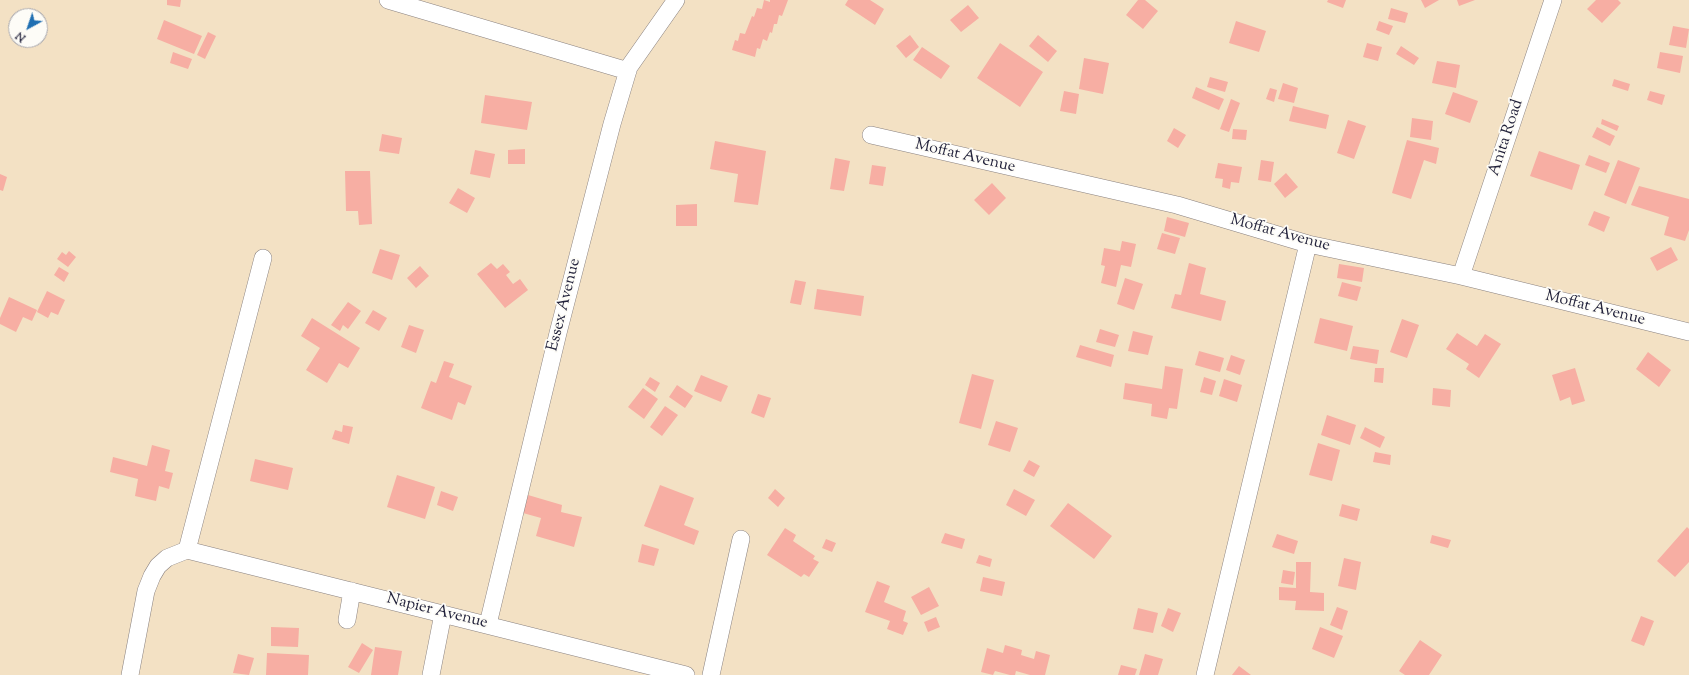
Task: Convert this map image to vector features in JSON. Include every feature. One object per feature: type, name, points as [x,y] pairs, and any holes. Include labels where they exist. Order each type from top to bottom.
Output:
[{"type":"street","points":[[388,0],[628,71]]},
{"type":"street","name":"Essex Avenue","points":[[488,624],[558,333],[612,124],[628,71],[676,0]]},
{"type":"street","name":"Anita Road","points":[[1461,276],[1552,0]]},
{"type":"street","name":"Moffat Avenue","points":[[871,135],[1177,206],[1308,244],[1461,276],[1689,332]]},
{"type":"street","points":[[1205,675],[1308,244]]},
{"type":"street","points":[[130,675],[146,591],[152,576],[158,566],[167,558],[187,550],[263,258]]},
{"type":"street","points":[[711,675],[741,539]]},
{"type":"street","name":"Napier Avenue","points":[[187,550],[488,624],[686,675]]},
{"type":"street","points":[[347,620],[352,591]]},
{"type":"street","points":[[431,675],[443,614]]},
{"type":"building","points":[[167,0],[181,0],[180,7],[167,5]]},
{"type":"building","points":[[764,0],[770,2],[770,0],[788,0],[782,16],[779,15],[777,24],[774,24],[772,33],[770,32],[767,41],[763,39],[760,49],[757,48],[755,57],[732,50],[735,40],[738,41],[740,33],[745,34],[757,8],[762,9]]},
{"type":"building","points":[[848,0],[870,0],[884,9],[875,25],[845,5]]},
{"type":"building","points":[[1138,0],[1145,0],[1158,11],[1143,29],[1126,15]]},
{"type":"building","points":[[1328,0],[1346,0],[1343,8],[1327,2]]},
{"type":"building","points":[[1421,0],[1439,0],[1425,8]]},
{"type":"building","points":[[1457,0],[1475,0],[1459,6]]},
{"type":"building","points":[[1596,0],[1618,0],[1621,3],[1602,23],[1587,9]]},
{"type":"building","points":[[968,5],[979,18],[961,32],[950,20]]},
{"type":"building","points":[[1391,8],[1408,13],[1405,23],[1388,19]]},
{"type":"building","points":[[164,20],[202,36],[194,54],[157,39]]},
{"type":"building","points":[[1236,21],[1266,31],[1259,52],[1229,43]]},
{"type":"building","points":[[1379,21],[1393,26],[1389,35],[1376,30]]},
{"type":"building","points":[[1673,26],[1689,29],[1686,48],[1669,45]]},
{"type":"building","points":[[208,32],[216,36],[205,59],[197,55]]},
{"type":"building","points":[[910,35],[919,47],[906,58],[896,46]]},
{"type":"building","points":[[1038,35],[1057,51],[1048,62],[1029,46]]},
{"type":"building","points":[[1000,43],[1043,72],[1020,107],[977,78]]},
{"type":"building","points":[[1367,43],[1382,47],[1378,61],[1363,57]]},
{"type":"building","points":[[1401,46],[1419,58],[1414,65],[1396,54]]},
{"type":"building","points":[[922,47],[950,66],[941,79],[913,60]]},
{"type":"building","points":[[173,52],[192,59],[188,69],[170,63]]},
{"type":"building","points":[[1660,52],[1683,56],[1680,73],[1657,68]]},
{"type":"building","points":[[1084,58],[1109,63],[1103,94],[1079,89]]},
{"type":"building","points":[[1437,61],[1460,65],[1456,88],[1432,83]]},
{"type":"building","points":[[1210,77],[1228,82],[1225,92],[1207,87]]},
{"type":"building","points":[[1614,79],[1630,84],[1628,91],[1612,86]]},
{"type":"building","points":[[1283,83],[1298,88],[1294,103],[1278,99]]},
{"type":"building","points":[[1196,87],[1224,99],[1219,110],[1192,98]]},
{"type":"building","points":[[1270,88],[1277,90],[1274,102],[1266,99]]},
{"type":"building","points":[[1064,91],[1079,94],[1076,114],[1060,111]]},
{"type":"building","points":[[1650,91],[1665,95],[1662,105],[1647,100]]},
{"type":"building","points":[[1453,92],[1478,101],[1470,123],[1445,114]]},
{"type":"building","points":[[485,95],[532,102],[527,130],[481,123]]},
{"type":"building","points":[[1231,99],[1240,103],[1229,132],[1220,129]]},
{"type":"building","points":[[1293,106],[1329,115],[1326,129],[1289,121]]},
{"type":"building","points":[[1412,118],[1433,121],[1431,140],[1410,137]]},
{"type":"building","points":[[1602,119],[1619,126],[1617,131],[1601,124]]},
{"type":"building","points":[[1348,120],[1366,126],[1354,159],[1337,153]]},
{"type":"building","points":[[1597,127],[1615,136],[1610,146],[1592,137]]},
{"type":"building","points":[[1174,128],[1186,135],[1178,148],[1167,141]]},
{"type":"building","points":[[1233,129],[1247,130],[1246,140],[1232,139]]},
{"type":"building","points":[[382,134],[402,138],[399,154],[379,151]]},
{"type":"building","points":[[1407,140],[1439,148],[1436,164],[1424,160],[1411,199],[1392,193]]},
{"type":"building","points":[[715,141],[766,151],[758,205],[734,202],[738,174],[710,169]]},
{"type":"building","points":[[525,149],[525,164],[508,164],[508,150]]},
{"type":"building","points":[[475,150],[495,154],[490,178],[470,174]]},
{"type":"building","points":[[1539,151],[1580,165],[1572,190],[1530,176]]},
{"type":"building","points":[[1589,155],[1610,163],[1606,173],[1585,165]]},
{"type":"building","points":[[835,158],[850,161],[844,191],[830,189]]},
{"type":"building","points":[[1261,160],[1274,162],[1271,182],[1258,180]]},
{"type":"building","points":[[1618,160],[1640,168],[1626,204],[1604,195]]},
{"type":"building","points":[[1218,163],[1242,167],[1239,183],[1231,182],[1230,189],[1222,187],[1223,179],[1215,178]]},
{"type":"building","points":[[872,165],[886,167],[883,186],[869,184]]},
{"type":"building","points":[[345,171],[370,171],[372,224],[359,225],[358,211],[346,211]]},
{"type":"building","points":[[1286,173],[1298,187],[1285,198],[1274,184]]},
{"type":"building","points":[[0,174],[7,177],[3,191],[0,190]]},
{"type":"building","points":[[992,183],[1006,198],[989,215],[974,200]]},
{"type":"building","points":[[1639,186],[1689,199],[1689,230],[1685,241],[1664,235],[1669,217],[1631,205]]},
{"type":"building","points":[[458,188],[475,198],[467,213],[449,203]]},
{"type":"building","points":[[697,204],[697,226],[676,226],[676,205]]},
{"type":"building","points":[[1594,211],[1610,217],[1604,232],[1588,225]]},
{"type":"building","points":[[1167,217],[1189,223],[1185,237],[1164,231]]},
{"type":"building","points":[[1162,233],[1180,238],[1175,254],[1157,249]]},
{"type":"building","points":[[1122,241],[1136,244],[1131,267],[1121,265],[1116,287],[1101,283],[1105,266],[1101,265],[1104,248],[1120,251]]},
{"type":"building","points":[[1671,247],[1678,260],[1657,271],[1650,258]]},
{"type":"building","points":[[380,249],[400,255],[392,280],[372,273]]},
{"type":"building","points":[[69,251],[76,257],[68,267],[57,259],[62,252],[66,255]]},
{"type":"building","points":[[491,263],[497,269],[503,264],[510,272],[506,275],[513,284],[520,279],[528,290],[505,308],[477,274]]},
{"type":"building","points":[[1189,263],[1206,268],[1200,294],[1226,301],[1221,321],[1171,308],[1175,294],[1181,295]]},
{"type":"building","points":[[1339,264],[1364,268],[1362,282],[1337,278]]},
{"type":"building","points":[[420,266],[429,276],[416,288],[407,278]]},
{"type":"building","points":[[59,267],[69,273],[64,282],[54,275]]},
{"type":"building","points":[[1125,278],[1143,284],[1134,310],[1117,304]]},
{"type":"building","points":[[795,280],[806,282],[801,305],[790,303]]},
{"type":"building","points":[[1342,282],[1361,287],[1357,301],[1338,296]]},
{"type":"building","points":[[817,289],[864,296],[861,316],[814,309]]},
{"type":"building","points":[[47,291],[65,300],[58,315],[51,312],[48,318],[37,312]]},
{"type":"building","points":[[9,297],[37,310],[32,321],[23,317],[16,332],[0,324],[0,318]]},
{"type":"building","points":[[348,302],[361,311],[348,329],[343,325],[340,331],[331,325]]},
{"type":"building","points":[[373,310],[387,318],[379,331],[365,323]]},
{"type":"building","points":[[312,318],[360,348],[348,368],[339,363],[327,383],[306,370],[320,348],[301,336]]},
{"type":"building","points":[[1320,318],[1353,326],[1347,351],[1314,343]]},
{"type":"building","points":[[1402,319],[1419,325],[1407,358],[1390,352]]},
{"type":"building","points":[[409,325],[424,330],[416,353],[401,347]]},
{"type":"building","points":[[1100,329],[1119,335],[1115,347],[1096,342]]},
{"type":"building","points":[[1133,331],[1153,336],[1148,355],[1128,351]]},
{"type":"building","points":[[1457,333],[1477,346],[1485,334],[1501,344],[1479,378],[1466,369],[1469,364],[1446,349]]},
{"type":"building","points":[[1080,345],[1114,355],[1111,367],[1076,357]]},
{"type":"building","points":[[1353,346],[1379,350],[1377,364],[1350,359]]},
{"type":"building","points":[[1199,351],[1224,358],[1220,372],[1195,365]]},
{"type":"building","points":[[1648,352],[1671,370],[1659,387],[1636,369]]},
{"type":"building","points":[[1231,355],[1245,360],[1240,375],[1226,370]]},
{"type":"building","points":[[444,361],[454,364],[449,377],[472,386],[465,405],[458,402],[452,420],[421,408],[431,381],[436,383]]},
{"type":"building","points":[[1165,366],[1183,369],[1177,409],[1169,408],[1167,419],[1151,416],[1152,404],[1123,399],[1125,383],[1162,389]]},
{"type":"building","points":[[1375,368],[1384,368],[1383,383],[1374,382]]},
{"type":"building","points":[[1575,368],[1585,401],[1572,405],[1570,397],[1560,401],[1552,375]]},
{"type":"building","points":[[972,374],[994,380],[981,429],[959,423]]},
{"type":"building","points":[[701,375],[728,386],[721,402],[694,391]]},
{"type":"building","points":[[650,377],[660,383],[655,392],[645,385]]},
{"type":"building","points":[[1204,377],[1216,381],[1212,395],[1200,392]]},
{"type":"building","points":[[1224,379],[1242,385],[1237,402],[1219,396]]},
{"type":"building","points":[[677,385],[693,396],[685,408],[669,397]]},
{"type":"building","points":[[643,388],[658,399],[644,419],[628,407]]},
{"type":"building","points":[[1433,388],[1451,390],[1450,407],[1432,405]]},
{"type":"building","points":[[758,394],[771,398],[764,418],[751,413]]},
{"type":"building","points":[[665,406],[678,415],[662,436],[650,427]]},
{"type":"building","points":[[1327,415],[1356,425],[1350,445],[1321,435]]},
{"type":"building","points":[[996,421],[1018,428],[1010,452],[988,445]]},
{"type":"building","points":[[343,425],[353,427],[349,444],[332,439],[335,430],[342,432]]},
{"type":"building","points":[[1365,427],[1385,437],[1380,448],[1360,438]]},
{"type":"building","points":[[1318,443],[1340,450],[1332,481],[1309,475]]},
{"type":"building","points":[[152,445],[170,450],[165,471],[173,473],[169,489],[159,486],[156,501],[135,496],[138,479],[110,472],[113,457],[147,466]]},
{"type":"building","points":[[1375,452],[1391,455],[1390,465],[1373,462]]},
{"type":"building","points":[[255,459],[293,468],[288,490],[250,481]]},
{"type":"building","points":[[1029,460],[1040,466],[1034,477],[1023,471]]},
{"type":"building","points":[[397,475],[435,487],[425,519],[387,507]]},
{"type":"building","points":[[660,485],[694,498],[684,525],[699,531],[694,545],[644,526]]},
{"type":"building","points":[[775,489],[785,498],[778,507],[768,498]]},
{"type":"building","points":[[1014,489],[1035,500],[1026,516],[1006,505]]},
{"type":"building","points":[[441,491],[458,497],[453,511],[437,505]]},
{"type":"building","points":[[528,495],[562,505],[561,512],[582,517],[574,547],[536,536],[541,518],[523,513]]},
{"type":"building","points":[[1068,503],[1112,536],[1094,559],[1050,526]]},
{"type":"building","points":[[1342,504],[1360,509],[1357,521],[1339,516]]},
{"type":"building","points":[[1687,527],[1689,529],[1689,562],[1675,577],[1657,561]]},
{"type":"building","points":[[785,528],[796,535],[793,541],[815,556],[813,559],[819,562],[809,577],[804,574],[801,577],[767,555]]},
{"type":"building","points":[[945,533],[965,539],[962,549],[941,543]]},
{"type":"building","points":[[1277,534],[1298,541],[1294,554],[1272,547]]},
{"type":"building","points":[[1432,535],[1451,540],[1448,548],[1430,543]]},
{"type":"building","points":[[826,539],[836,543],[832,552],[822,548]]},
{"type":"building","points":[[642,544],[659,549],[654,566],[638,562]]},
{"type":"building","points":[[979,555],[992,559],[990,567],[976,563]]},
{"type":"building","points":[[1344,558],[1361,562],[1356,590],[1338,586]]},
{"type":"building","points":[[1296,562],[1311,562],[1310,592],[1324,593],[1324,611],[1295,610],[1296,601],[1279,600],[1279,587],[1296,588]]},
{"type":"building","points":[[1283,570],[1295,572],[1293,585],[1281,583]]},
{"type":"building","points":[[983,577],[1005,582],[1002,596],[980,591]]},
{"type":"building","points":[[877,581],[890,586],[884,602],[906,611],[903,621],[908,623],[903,635],[887,629],[890,621],[865,612]]},
{"type":"building","points":[[929,587],[939,606],[921,615],[911,597]]},
{"type":"building","points":[[1337,607],[1348,611],[1342,630],[1330,625]]},
{"type":"building","points":[[1138,608],[1158,613],[1153,633],[1133,629]]},
{"type":"building","points":[[1168,608],[1181,613],[1173,632],[1161,626]]},
{"type":"building","points":[[1641,616],[1654,621],[1644,646],[1631,641]]},
{"type":"building","points":[[936,617],[940,627],[928,632],[924,622]]},
{"type":"building","points":[[271,627],[299,628],[298,647],[271,646]]},
{"type":"building","points":[[1320,627],[1343,636],[1334,658],[1312,649]]},
{"type":"building","points":[[1420,640],[1442,655],[1429,675],[1405,675],[1399,671]]},
{"type":"building","points":[[362,643],[373,650],[359,673],[348,667]]},
{"type":"building","points":[[1005,645],[1022,650],[1021,655],[1034,659],[1036,651],[1050,655],[1045,675],[1030,675],[1016,671],[1015,675],[995,671],[993,675],[981,672],[987,648],[1003,653]]},
{"type":"building","points":[[375,647],[402,651],[398,675],[371,675]]},
{"type":"building","points":[[267,653],[309,655],[308,675],[266,675]]},
{"type":"building","points":[[238,654],[254,658],[249,675],[233,673]]},
{"type":"building","points":[[1145,654],[1163,659],[1158,675],[1139,675]]},
{"type":"building","points":[[1121,665],[1137,669],[1135,675],[1118,675]]},
{"type":"building","points":[[1239,666],[1251,675],[1232,675]]}]
